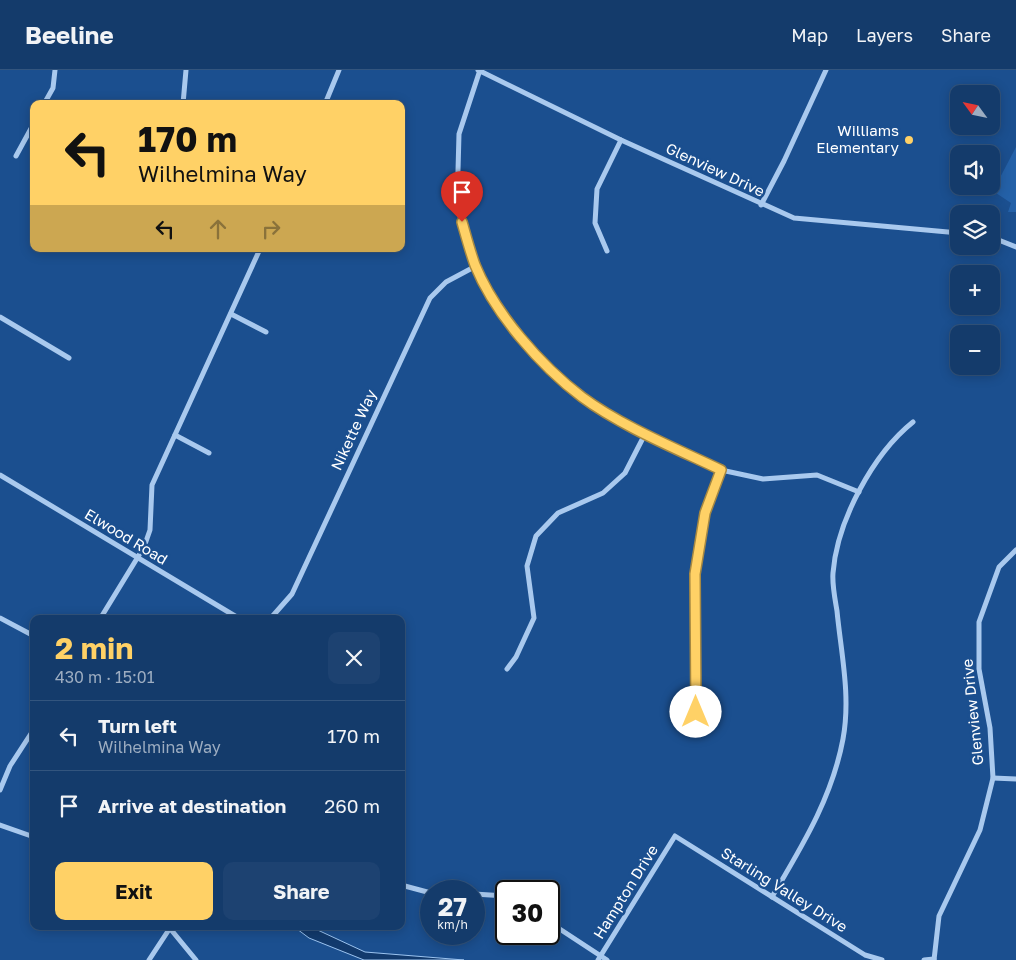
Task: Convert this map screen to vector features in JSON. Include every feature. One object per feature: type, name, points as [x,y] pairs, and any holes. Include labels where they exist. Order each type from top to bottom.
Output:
[{"type":"street","points":[[46,100],[53,88],[55,70]]},
{"type":"street","points":[[183,100],[186,70]]},
{"type":"street","points":[[327,100],[340,70]]},
{"type":"street","points":[[479,70],[459,134],[457,207],[476,266],[503,314],[534,353],[583,398],[645,434],[721,470],[763,479],[817,475],[859,492]]},
{"type":"street","name":"Glenview Drive","points":[[479,70],[621,140],[761,205],[794,218],[950,232]]},
{"type":"street","points":[[761,205],[784,161],[826,70]]},
{"type":"street","points":[[16,156],[30,130]]},
{"type":"street","points":[[607,250],[595,223],[596,189],[621,140]]},
{"type":"street","points":[[1000,241],[1016,247]]},
{"type":"street","points":[[102,615],[137,558],[150,530],[152,485],[259,252]]},
{"type":"street","name":"Nikette Way","points":[[274,615],[292,594],[430,298],[446,282],[476,266]]},
{"type":"street","points":[[231,314],[266,332]]},
{"type":"street","points":[[0,317],[69,358]]},
{"type":"street","points":[[772,897],[810,834],[832,785],[843,737],[846,673],[832,574],[843,526],[859,492],[895,436],[913,422]]},
{"type":"street","points":[[507,669],[516,657],[534,618],[527,566],[536,536],[558,513],[603,493],[626,473],[645,434]]},
{"type":"street","points":[[175,435],[209,453]]},
{"type":"street","points":[[696,712],[695,574],[705,513],[721,470]]},
{"type":"street","name":"Elwood Road","points":[[0,475],[233,615]]},
{"type":"street","name":"Glenview Drive","points":[[934,960],[939,916],[980,830],[993,778],[990,728],[979,669],[978,622],[999,567],[1016,550]]},
{"type":"street","points":[[0,618],[30,634]]},
{"type":"street","points":[[0,790],[10,766],[30,735]]},
{"type":"street","points":[[993,778],[1016,779]]},
{"type":"street","points":[[0,825],[30,836]]},
{"type":"street","name":"Starling Valley Drive","points":[[675,836],[865,956],[882,960]]},
{"type":"street","name":"Hampton Drive","points":[[599,958],[675,836]]},
{"type":"street","points":[[405,886],[420,890]]},
{"type":"street","points":[[149,960],[167,930]]},
{"type":"street","points":[[171,930],[196,960]]},
{"type":"street","points":[[560,930],[599,958],[607,960]]},
{"type":"street","points":[[924,960],[934,960]]},
{"type":"shaded area","points":[[1016,147],[1016,212],[1008,212],[1011,203],[999,195],[1000,178]]},
{"type":"shaded area","points":[[298,930],[318,930],[365,952],[464,960],[364,960],[309,938]]},
{"type":"place","name":"Williams Elementary","points":[[909,140]]},
{"type":"route","points":[[462,222],[476,266],[503,314],[534,353],[583,398],[645,434],[721,470],[705,513],[695,574],[696,712]]}]
